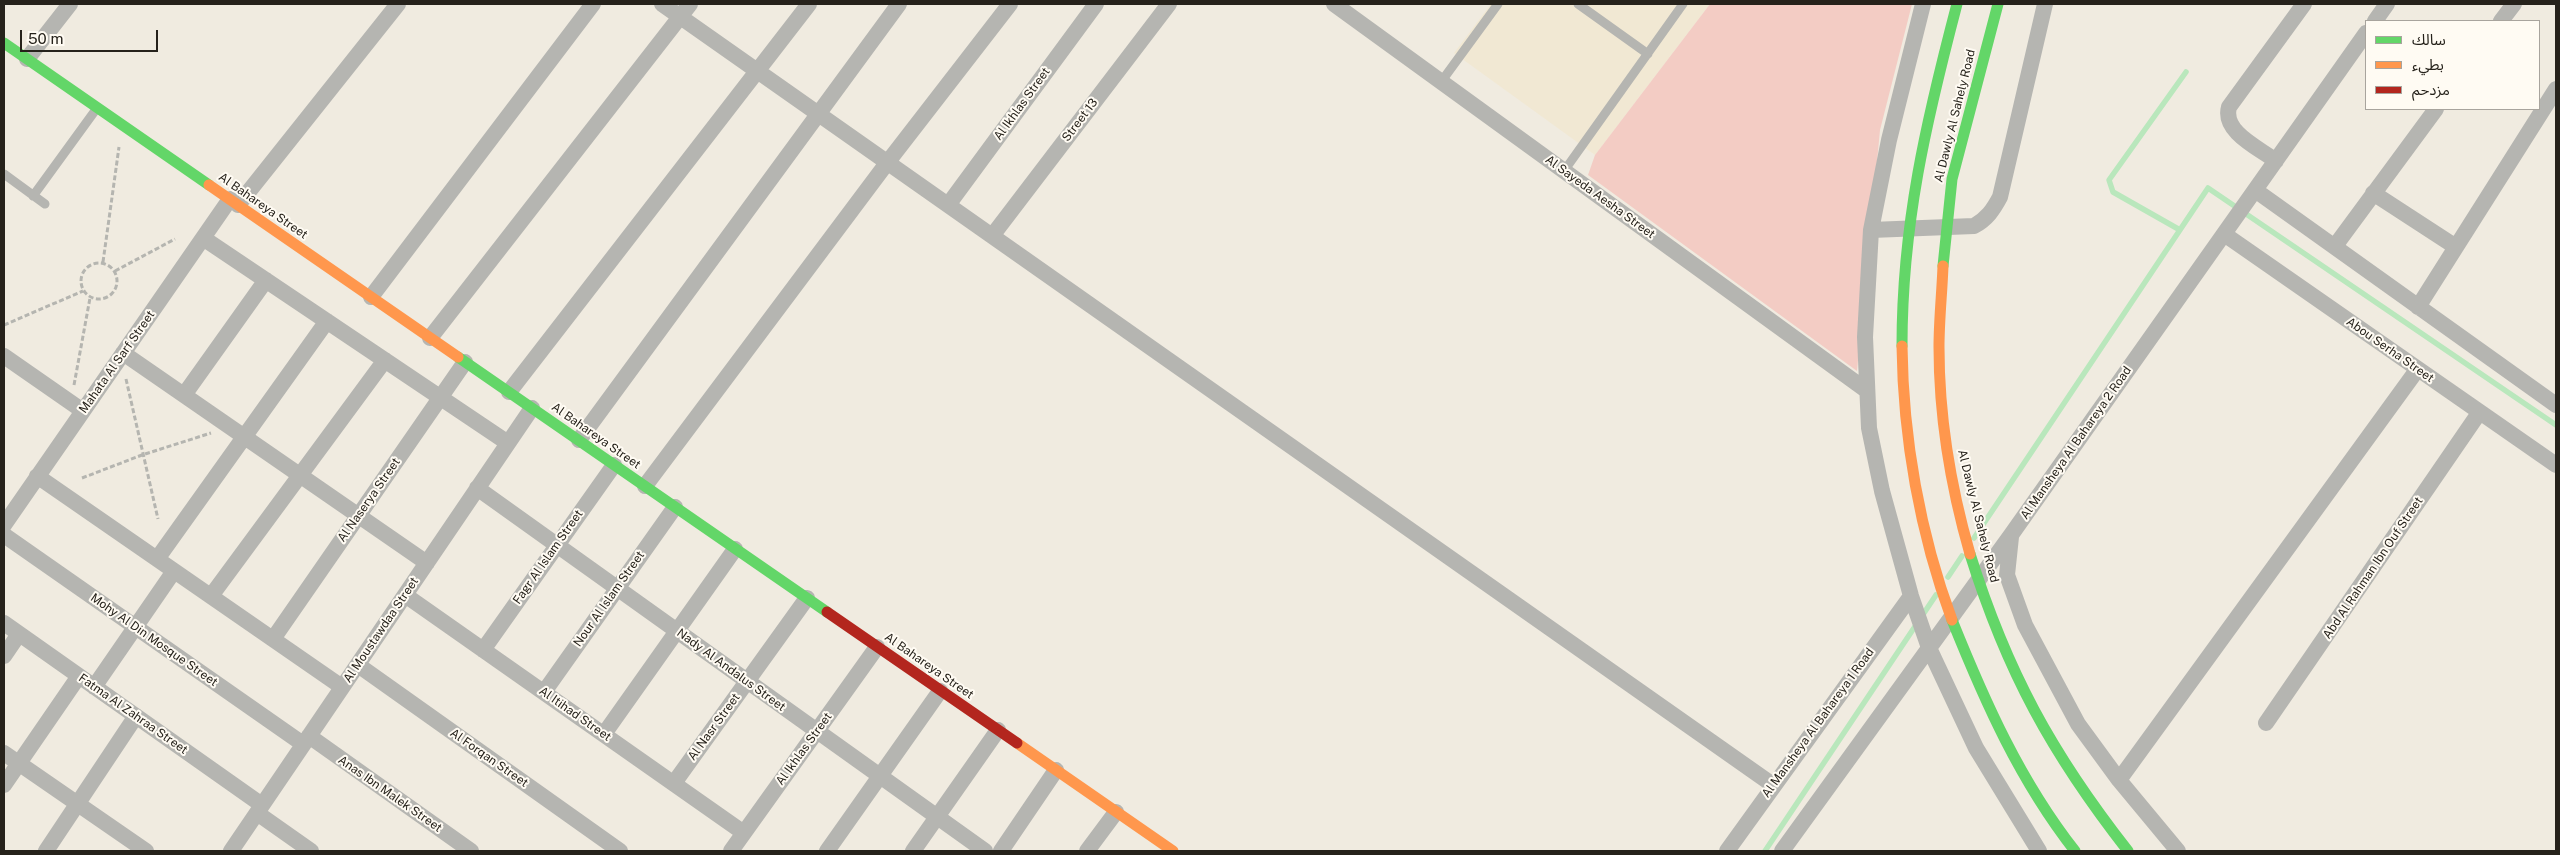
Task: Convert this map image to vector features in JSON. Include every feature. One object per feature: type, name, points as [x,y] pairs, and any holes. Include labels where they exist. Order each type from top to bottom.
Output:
[{"type":"main road","name":"Al Dawly Al Sahely Road","points":[[1957,4],[1916,174],[1906,241],[1901,357],[1914,482],[1920,514],[1963,648],[2010,751],[2038,800],[2076,851]]},
{"type":"main road","name":"Al Dawly Al Sahely Road","points":[[1998,4],[1952,179],[1946,232],[1939,356],[1945,434],[1951,473],[1990,618],[2044,732],[2070,774],[2128,851]]},
{"type":"main road","name":"Al Bahareya Street","points":[[5,46],[97,107],[614,464],[1170,851]]},
{"type":"street","points":[[27,59],[70,4]]},
{"type":"street","name":"Mahata Al Sarf Street","points":[[4,525],[38,476],[77,406],[122,355],[203,238],[398,4]]},
{"type":"street","points":[[371,297],[593,4]]},
{"type":"street","points":[[662,4],[1773,785]]},
{"type":"street","points":[[430,338],[690,4]]},
{"type":"street","points":[[509,392],[756,70],[809,4]]},
{"type":"street","points":[[579,440],[899,4]]},
{"type":"street","points":[[645,486],[887,162],[1010,4]]},
{"type":"street","name":"Al Ikhlas Street","points":[[948,205],[1096,4]]},
{"type":"street","name":"Street 13","points":[[992,236],[1169,4]]},
{"type":"street","name":"Al Sayeda Aesha Street","points":[[1334,4],[1866,390]]},
{"type":"street","points":[[1923,4],[1889,140],[1871,230],[1865,337],[1869,428],[1882,491],[1911,596],[1929,648],[1976,748],[2039,851]]},
{"type":"street","points":[[1871,230],[1974,226],[1984,220],[1992,211],[2000,197],[2045,4]]},
{"type":"street","points":[[2276,161],[2233,129],[2227,115],[2229,107],[2304,4]]},
{"type":"street","points":[[2376,20],[2387,4]]},
{"type":"street","points":[[2502,20],[2511,5]]},
{"type":"street","name":"Al Mansheya Al Bahareya 2 Road","points":[[1782,851],[2011,535],[2365,34]]},
{"type":"street","points":[[2418,307],[2556,89]]},
{"type":"street","points":[[2335,246],[2435,110]]},
{"type":"street","points":[[2255,190],[2556,405]]},
{"type":"street","points":[[2373,194],[2456,247]]},
{"type":"street","name":"Abou Serha Street","points":[[2224,234],[2416,370],[2556,465]]},
{"type":"street","points":[[203,238],[508,443]]},
{"type":"street","points":[[184,395],[266,280]]},
{"type":"street","points":[[157,559],[327,321]]},
{"type":"street","points":[[122,355],[184,395],[427,563]]},
{"type":"street","points":[[4,356],[77,406]]},
{"type":"street","points":[[211,596],[385,360]]},
{"type":"street","name":"Al Naserya Street","points":[[272,639],[465,362]]},
{"type":"street","points":[[2119,780],[2416,370]]},
{"type":"street","name":"Al Moustawdaa Street","points":[[231,851],[532,408]]},
{"type":"street","name":"Abd Al Rahman Ibn Ouf Street","points":[[2266,723],[2479,412]]},
{"type":"street","name":"Fagr Al Islam Street","points":[[483,650],[614,464]]},
{"type":"street","points":[[38,476],[342,687]]},
{"type":"street","name":"Nady Al Andalus Street","points":[[477,488],[985,851]]},
{"type":"street","name":"Nour Al Islam Street","points":[[544,692],[674,507]]},
{"type":"street","points":[[2011,535],[2008,574],[2025,625],[2078,724],[2119,780],[2178,851]]},
{"type":"street","name":"Mohy Al Din Mosque Street","points":[[4,536],[135,627],[306,740]]},
{"type":"street","points":[[604,734],[736,549]]},
{"type":"street","points":[[94,687],[174,571]]},
{"type":"street","name":"Al Itihad Street","points":[[405,595],[744,833]]},
{"type":"street","name":"Al Mansheya Al Bahareya 1 Road","points":[[1727,851],[1911,596]]},
{"type":"street","name":"Al Nasr Street","points":[[674,784],[806,598]]},
{"type":"street","name":"Fatma Al Zahraa Street","points":[[4,623],[136,716],[260,809],[311,851]]},
{"type":"street","points":[[4,656],[18,634]]},
{"type":"street","name":"Al Ikhlas Street","points":[[731,851],[877,647]]},
{"type":"street","name":"Al Forqan Street","points":[[358,665],[620,851]]},
{"type":"street","points":[[4,785],[79,676]]},
{"type":"street","points":[[827,851],[940,690]]},
{"type":"street","points":[[46,851],[136,716]]},
{"type":"street","points":[[913,851],[998,730]]},
{"type":"street","name":"Anas Ibn Malek Street","points":[[306,740],[471,851]]},
{"type":"street","points":[[4,753],[78,804],[137,849]]},
{"type":"street","points":[[1001,851],[1056,770]]},
{"type":"street","points":[[1086,851],[1116,812]]},
{"type":"lane","points":[[1441,82],[1498,4]]},
{"type":"lane","points":[[1578,4],[1648,54]]},
{"type":"lane","points":[[1564,171],[1683,4]]},
{"type":"lane","points":[[33,196],[97,107]]},
{"type":"lane","points":[[4,174],[45,204]]},
{"type":"path","points":[[103,262],[122,125]]},
{"type":"path","points":[[114,271],[175,239]]},
{"type":"path","points":[[103,262],[114,271],[118,282],[113,293],[102,299],[90,298],[83,291],[80,280],[83,270],[92,263],[103,262]]},
{"type":"path","points":[[4,325],[83,291]]},
{"type":"path","points":[[77,406],[90,298]]},
{"type":"path","points":[[122,355],[142,455],[158,519]]},
{"type":"path","points":[[82,478],[142,455],[230,427]]},
{"type":"shaded area","points":[[1491,4],[1710,4],[1595,155],[1454,53]]},
{"type":"shaded area","points":[[1710,4],[1912,4],[1880,130],[1857,371],[1588,175],[1595,155]]},
{"type":"waterway","points":[[2180,230],[2113,192],[2109,180],[2186,72]]},
{"type":"waterway","points":[[1974,538],[2208,188],[2556,425]]},
{"type":"waterway","points":[[1948,577],[1962,556]]},
{"type":"waterway","points":[[1765,851],[1936,595]]},
{"type":"traffic: fast","points":[[1902,346],[1903,301],[1911,215],[1935,90],[1957,4]]},
{"type":"traffic: fast","points":[[1943,266],[1952,179],[1998,4]]},
{"type":"traffic: fast","points":[[4,43],[209,185]]},
{"type":"traffic: fast","points":[[458,357],[827,612]]},
{"type":"traffic: fast","points":[[1970,554],[2000,637],[2034,710],[2076,780],[2128,851]]},
{"type":"traffic: fast","points":[[1952,620],[1977,681],[2005,740],[2037,797],[2075,851]]},
{"type":"traffic: slow","points":[[209,185],[458,357]]},
{"type":"traffic: slow","points":[[1943,266],[1939,337],[1941,399],[1947,452],[1957,504],[1970,554]]},
{"type":"traffic: slow","points":[[1902,346],[1906,416],[1915,485],[1931,554],[1952,620]]},
{"type":"traffic: slow","points":[[1017,743],[1173,851]]},
{"type":"traffic: jam","points":[[827,612],[1017,743]]}]
